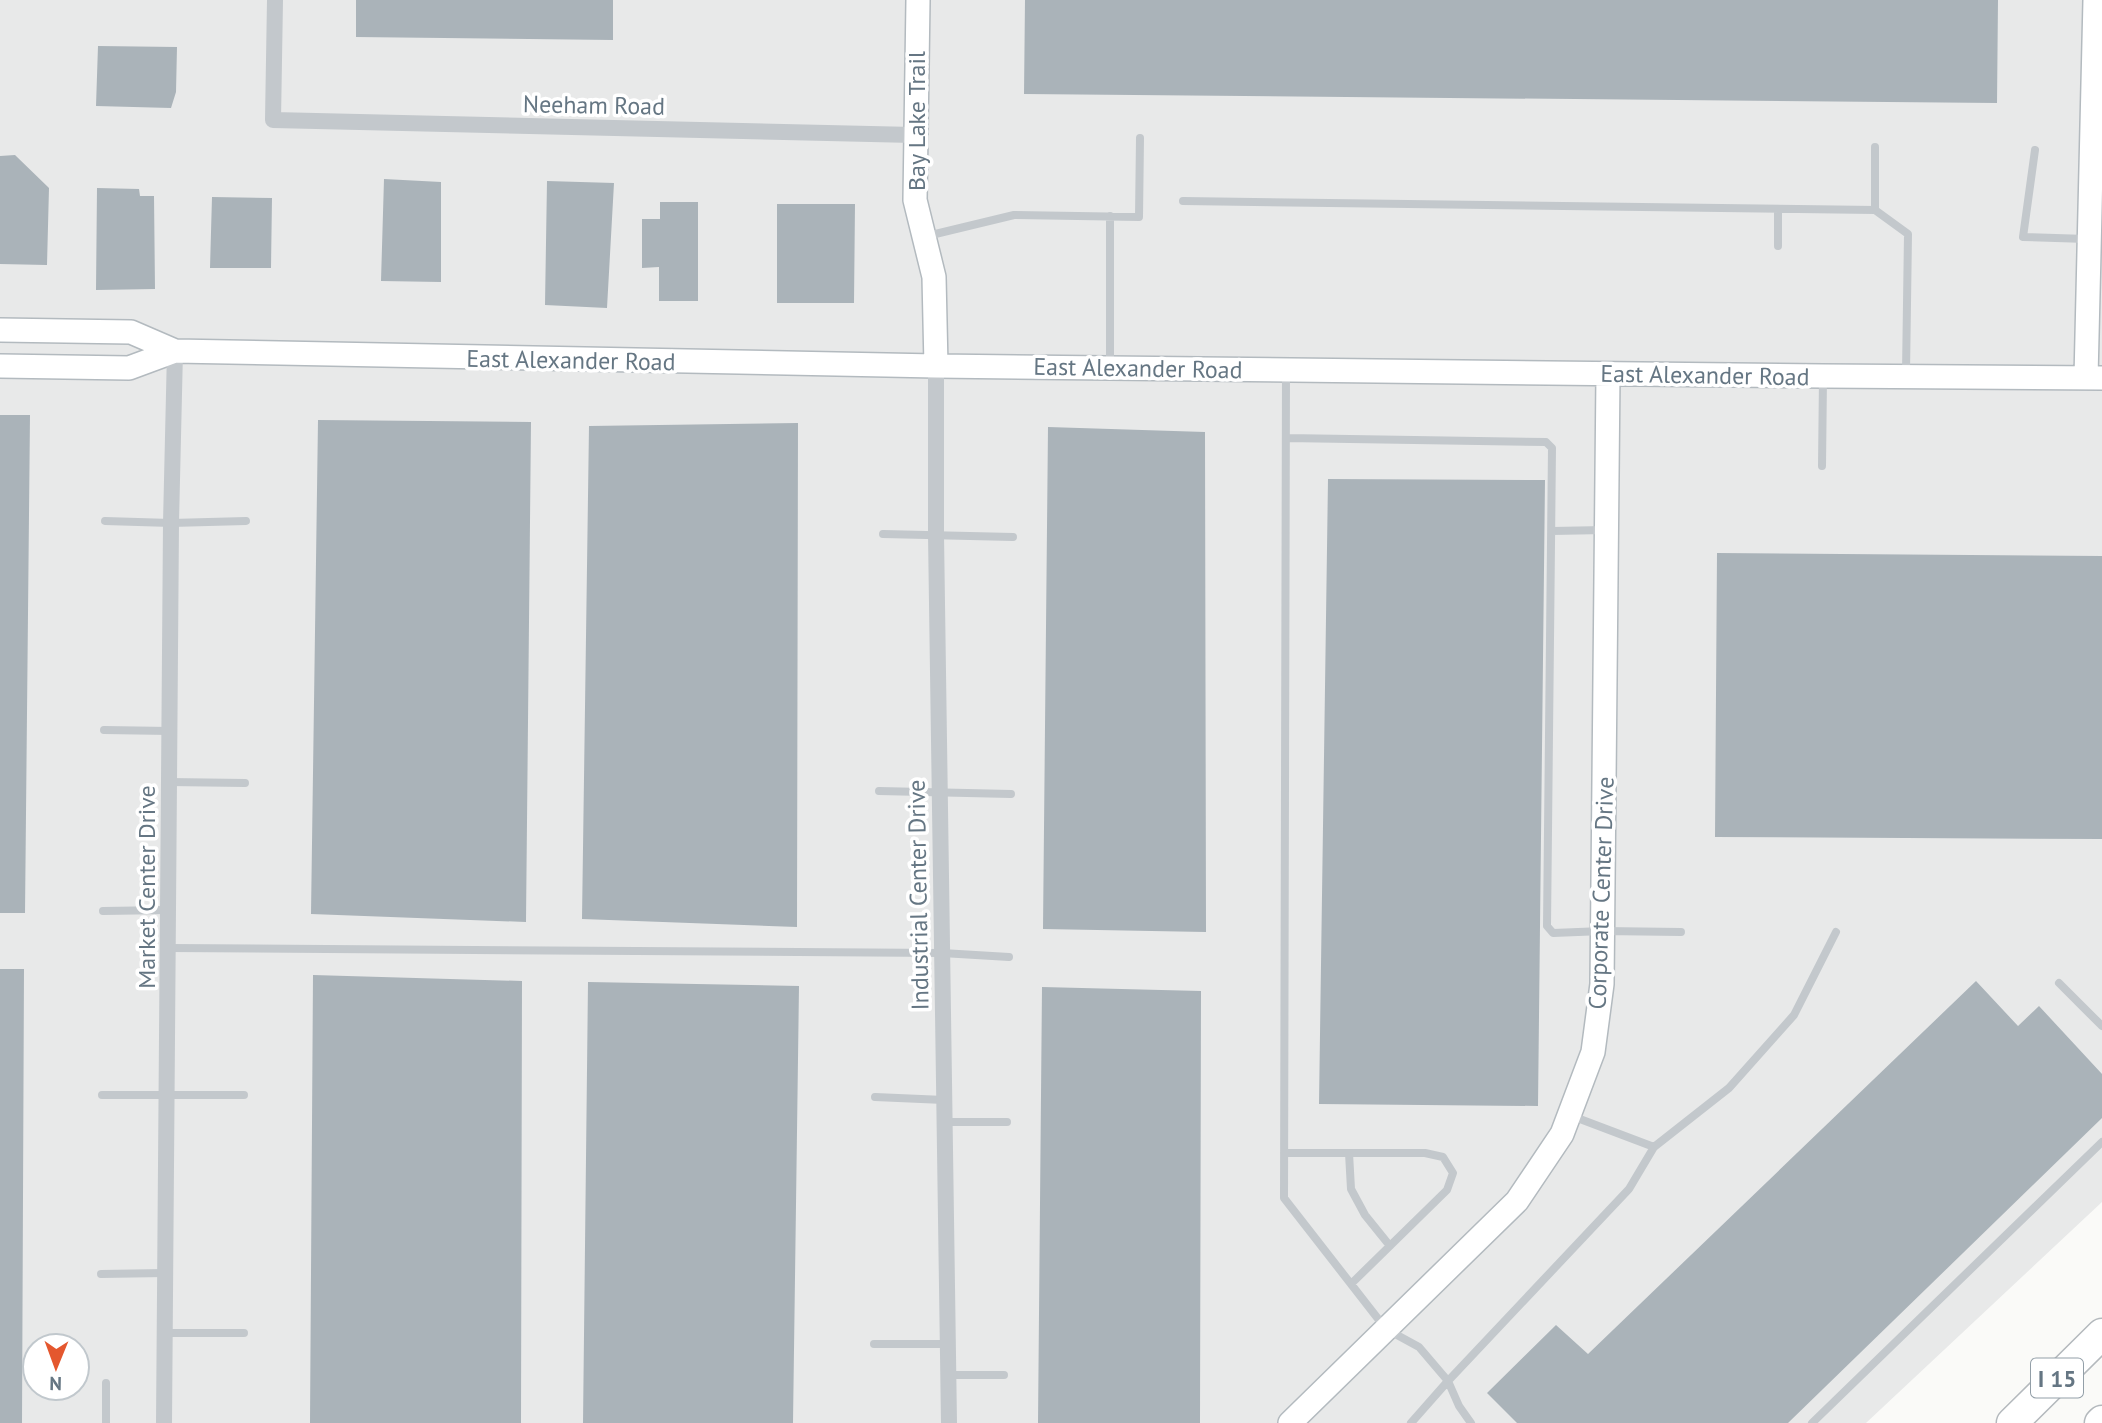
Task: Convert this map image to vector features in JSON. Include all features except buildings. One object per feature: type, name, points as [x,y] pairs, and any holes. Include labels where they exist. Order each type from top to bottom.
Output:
[{"type":"highway","name":"I 15","points":[[2012,1423],[2102,1334]]},
{"type":"street","name":"Neeham Road","points":[[275,0],[272,120],[914,135]]},
{"type":"street","name":"Bay Lake Trail","points":[[918,0],[915,200],[934,276],[936,366]]},
{"type":"street","points":[[2094,378],[2089,239],[2096,182],[2095,0]]},
{"type":"street","name":"East Alexander Road","points":[[0,330],[131,332],[174,351]]},
{"type":"street","name":"East Alexander Road","points":[[0,366],[129,368],[174,351],[936,366],[2094,378]]},
{"type":"street","name":"Market Center Drive","points":[[164,1423],[174,351]]},
{"type":"street","name":"Industrial Center Drive","points":[[936,366],[948,1423]]},
{"type":"street","name":"Corporate Center Drive","points":[[1290,1423],[1517,1201],[1562,1134],[1592,1052],[1602,984],[1608,374]]},
{"type":"lane","points":[[924,236],[1014,215],[1139,217],[1140,138]]},
{"type":"lane","points":[[1875,147],[1875,210]]},
{"type":"lane","points":[[2035,150],[2023,237],[2089,239]]},
{"type":"lane","points":[[1183,201],[1875,210],[1908,234],[1906,377]]},
{"type":"lane","points":[[1778,209],[1778,246]]},
{"type":"lane","points":[[1110,216],[1110,367]]},
{"type":"lane","points":[[1286,369],[1284,1198],[1386,1329],[1419,1347],[1448,1381],[1459,1406],[1471,1423]]},
{"type":"lane","points":[[1822,466],[1823,376]]},
{"type":"lane","points":[[1286,438],[1546,442],[1552,449],[1547,926],[1553,933],[1681,932]]},
{"type":"lane","points":[[105,521],[246,522]]},
{"type":"lane","points":[[1552,531],[1607,530]]},
{"type":"lane","points":[[883,534],[1013,537]]},
{"type":"lane","points":[[104,730],[170,731]]},
{"type":"lane","points":[[169,782],[245,783]]},
{"type":"lane","points":[[879,791],[1011,794]]},
{"type":"lane","points":[[103,911],[168,910]]},
{"type":"lane","points":[[1411,1423],[1629,1189],[1654,1147],[1729,1088],[1794,1016],[1836,932]]},
{"type":"lane","points":[[168,948],[942,953],[1009,957]]},
{"type":"lane","points":[[2059,983],[2102,1026]]},
{"type":"lane","points":[[102,1095],[244,1095]]},
{"type":"lane","points":[[875,1097],[944,1100]]},
{"type":"lane","points":[[1569,1115],[1654,1147]]},
{"type":"lane","points":[[944,1122],[1007,1122]]},
{"type":"lane","points":[[1812,1423],[2102,1142]]},
{"type":"lane","points":[[1284,1153],[1425,1153],[1443,1157],[1453,1173],[1447,1191],[1350,1284]]},
{"type":"lane","points":[[1349,1153],[1351,1189],[1365,1215],[1390,1246]]},
{"type":"lane","points":[[101,1274],[165,1273]]},
{"type":"lane","points":[[165,1333],[244,1333]]},
{"type":"lane","points":[[874,1344],[947,1344]]},
{"type":"lane","points":[[948,1375],[1004,1375]]},
{"type":"lane","points":[[106,1383],[106,1423]]},
{"type":"shaded area","points":[[0,0],[2102,0],[2102,1202],[1866,1423],[0,1423]]}]
